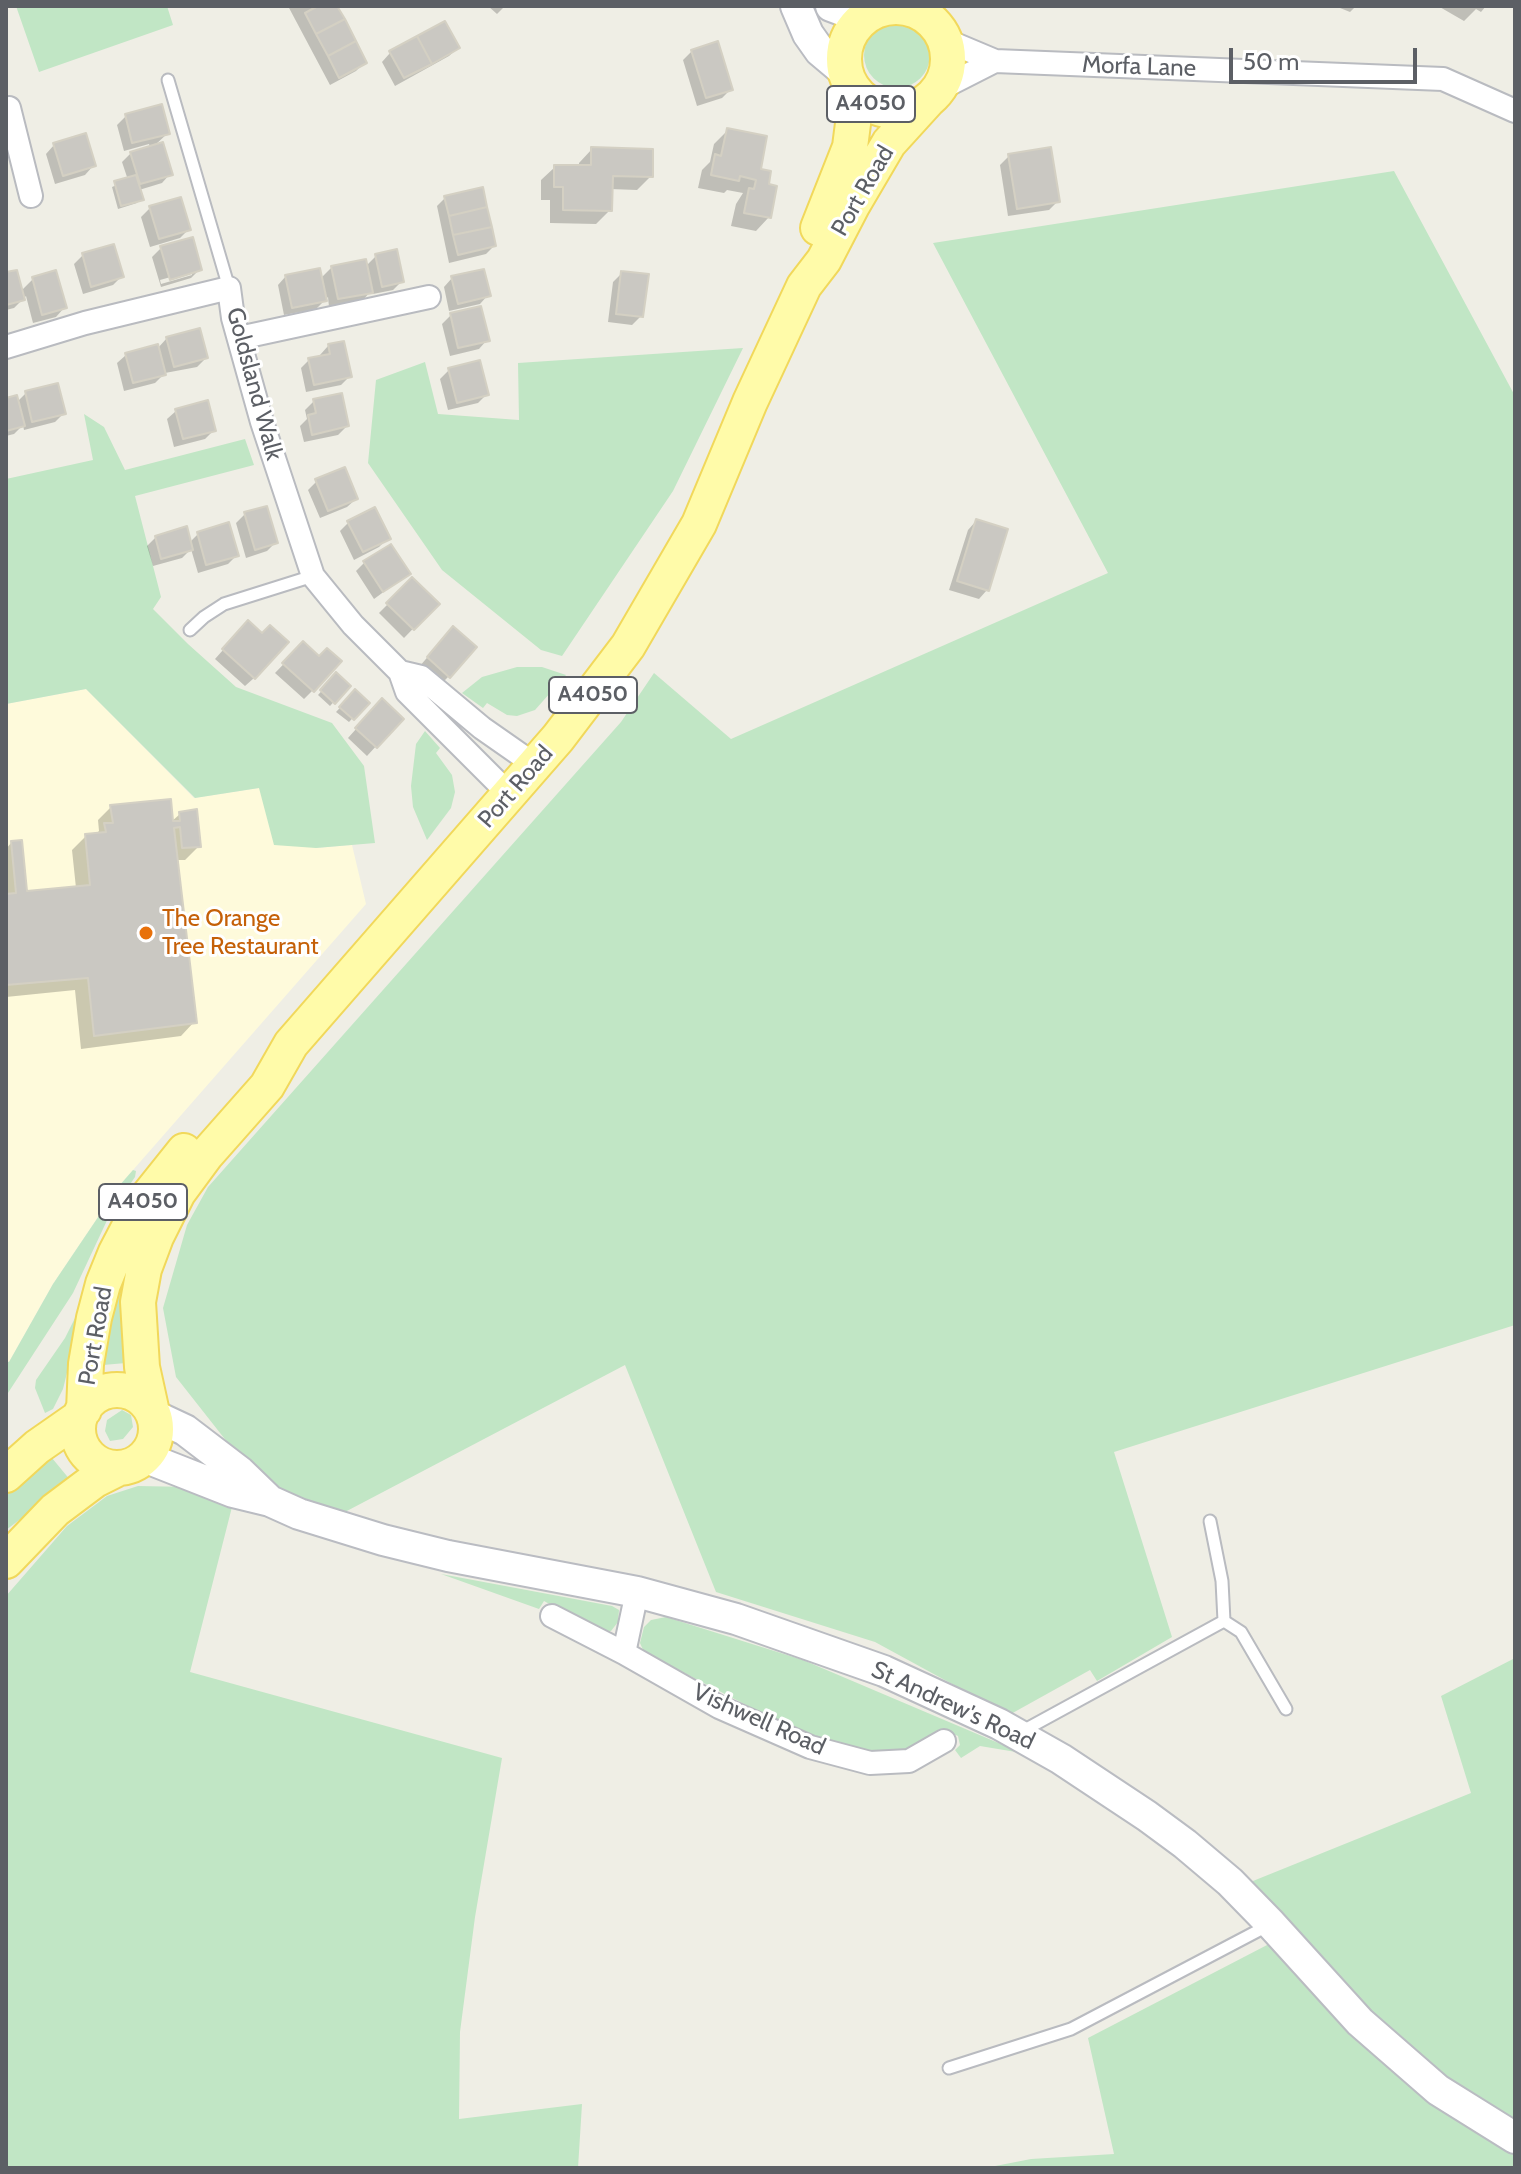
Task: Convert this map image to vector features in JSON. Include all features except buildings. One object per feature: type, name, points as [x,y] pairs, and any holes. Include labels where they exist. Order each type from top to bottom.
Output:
[{"type":"main road","name":"Port Road","points":[[804,286],[807,253],[850,147],[855,108],[844,54],[847,40],[857,24],[878,10]]},
{"type":"main road","points":[[878,10],[915,10],[942,26]]},
{"type":"main road","name":"Port Road","points":[[152,1411],[142,1367],[138,1302],[144,1269],[178,1193],[206,1155],[267,1086],[291,1044],[535,765],[628,646],[699,524],[750,402],[804,286],[824,260],[889,143],[933,95],[947,69],[949,57],[942,26]]},
{"type":"main road","name":"Port Road","points":[[849,80],[865,102],[882,109],[895,111],[913,108],[933,95]]},
{"type":"main road","name":"Port Road","points":[[6,1475],[82,1413],[86,1364],[103,1284],[134,1218],[160,1179],[252,1072],[291,1044]]},
{"type":"main road","points":[[6,1561],[20,1534],[79,1491],[132,1463],[153,1446],[156,1435],[152,1411],[142,1398],[127,1391],[100,1393],[89,1401],[82,1413],[78,1431],[81,1444],[88,1455],[106,1467],[132,1463]]},
{"type":"street","points":[[796,6],[808,34],[820,51],[849,80]]},
{"type":"street","points":[[831,6],[847,12],[878,10]]},
{"type":"street","name":"Morfa Lane","points":[[942,26],[995,61]]},
{"type":"street","name":"Morfa Lane","points":[[933,95],[995,61],[1443,79],[1515,111]]},
{"type":"street","points":[[7,108],[31,196]]},
{"type":"street","name":"Goldsland Walk","points":[[6,347],[85,323],[229,288],[262,422],[313,576],[353,625],[400,672],[407,692],[509,794]]},
{"type":"street","points":[[239,338],[429,297]]},
{"type":"street","name":"Goldsland Walk","points":[[400,672],[421,677],[482,728],[535,765]]},
{"type":"street","name":"St Andrew's Road","points":[[152,1411],[185,1430],[240,1472],[270,1501]]},
{"type":"street","name":"St Andrew's Road","points":[[132,1463],[270,1501],[339,1527],[448,1556],[637,1592],[736,1619],[834,1652],[925,1689],[1061,1759],[1147,1816],[1230,1882],[1360,2022],[1438,2090],[1515,2138]]},
{"type":"street","points":[[624,1653],[637,1592]]},
{"type":"street","name":"Vishwell Road","points":[[552,1616],[719,1707],[810,1747],[870,1763],[909,1761],[944,1741]]},
{"type":"lane","points":[[168,80],[229,288]]},
{"type":"lane","points":[[190,630],[224,604],[313,576]]},
{"type":"lane","points":[[1210,1521],[1224,1593],[1224,1621]]},
{"type":"lane","points":[[1224,1621],[1241,1632],[1286,1709]]},
{"type":"lane","points":[[1017,1734],[1224,1621]]},
{"type":"lane","points":[[949,2068],[1071,2029],[1271,1924]]},
{"type":"shaded area","points":[[86,689],[194,798],[259,788],[316,848],[352,845],[366,904],[119,1186],[53,1284],[9,1362],[6,1361],[6,704]]},
{"type":"green space","points":[[16,6],[167,6],[173,25],[39,72]]},
{"type":"green space","points":[[897,22],[910,24],[925,37],[930,55],[928,68],[915,83],[897,88],[884,86],[869,73],[864,55],[866,42],[879,27]]},
{"type":"green space","points":[[1394,171],[1515,396],[1515,1325],[1114,1452],[1172,1637],[1097,1681],[1090,1670],[1009,1715],[875,1642],[716,1592],[625,1365],[343,1513],[285,1497],[235,1452],[176,1377],[163,1308],[187,1225],[208,1187],[621,722],[654,673],[731,739],[1108,573],[933,243]]},
{"type":"green space","points":[[743,348],[673,491],[562,656],[541,650],[442,570],[368,463],[376,380],[425,362],[438,414],[519,420],[518,363]]},
{"type":"green space","points":[[84,414],[104,427],[125,470],[245,439],[254,465],[135,496],[161,597],[153,609],[236,687],[332,723],[364,766],[375,843],[316,848],[274,845],[259,788],[195,798],[86,689],[6,704],[6,479],[93,460]]},
{"type":"green space","points":[[517,667],[542,667],[566,675],[535,710],[517,716],[507,715],[487,703],[483,708],[462,693],[482,677]]},
{"type":"green space","points":[[425,731],[440,748],[436,753],[452,775],[455,792],[451,808],[427,840],[413,807],[411,786],[416,744]]},
{"type":"green space","points":[[133,1170],[136,1171],[135,1177],[110,1214],[73,1293],[6,1396],[6,1361],[9,1362],[53,1284]]},
{"type":"green space","points":[[134,1240],[126,1363],[103,1365],[111,1299]]},
{"type":"green space","points":[[86,1296],[63,1389],[53,1409],[45,1413],[35,1388],[36,1380],[65,1338]]},
{"type":"green space","points":[[122,1410],[131,1415],[133,1427],[123,1439],[110,1441],[105,1431],[107,1420]]},
{"type":"green space","points":[[52,1458],[71,1481],[6,1530],[6,1496],[25,1476]]},
{"type":"green space","points":[[138,1486],[191,1487],[232,1507],[190,1672],[502,1758],[475,1917],[460,2032],[459,2119],[582,2104],[578,2168],[6,2168],[6,1596],[67,1526],[107,1496]]},
{"type":"green space","points":[[441,1574],[612,1606],[619,1610],[618,1622],[611,1631],[598,1631],[544,1601],[539,1609]]},
{"type":"green space","points":[[666,1617],[803,1660],[1022,1753],[980,1746],[961,1758],[955,1750],[960,1745],[958,1736],[946,1731],[910,1753],[873,1753],[800,1733],[644,1652],[640,1643],[644,1627],[651,1620]]},
{"type":"green space","points":[[1515,1658],[1515,2126],[1451,2085],[1379,2021],[1248,1883],[1471,1793],[1441,1696]]},
{"type":"green space","points":[[1269,1944],[1425,2100],[1515,2154],[1515,2168],[985,2168],[1031,2159],[1114,2154],[1088,2038]]},
{"type":"place","name":"The Orange Tree Restaurant","points":[[146,933]]}]
